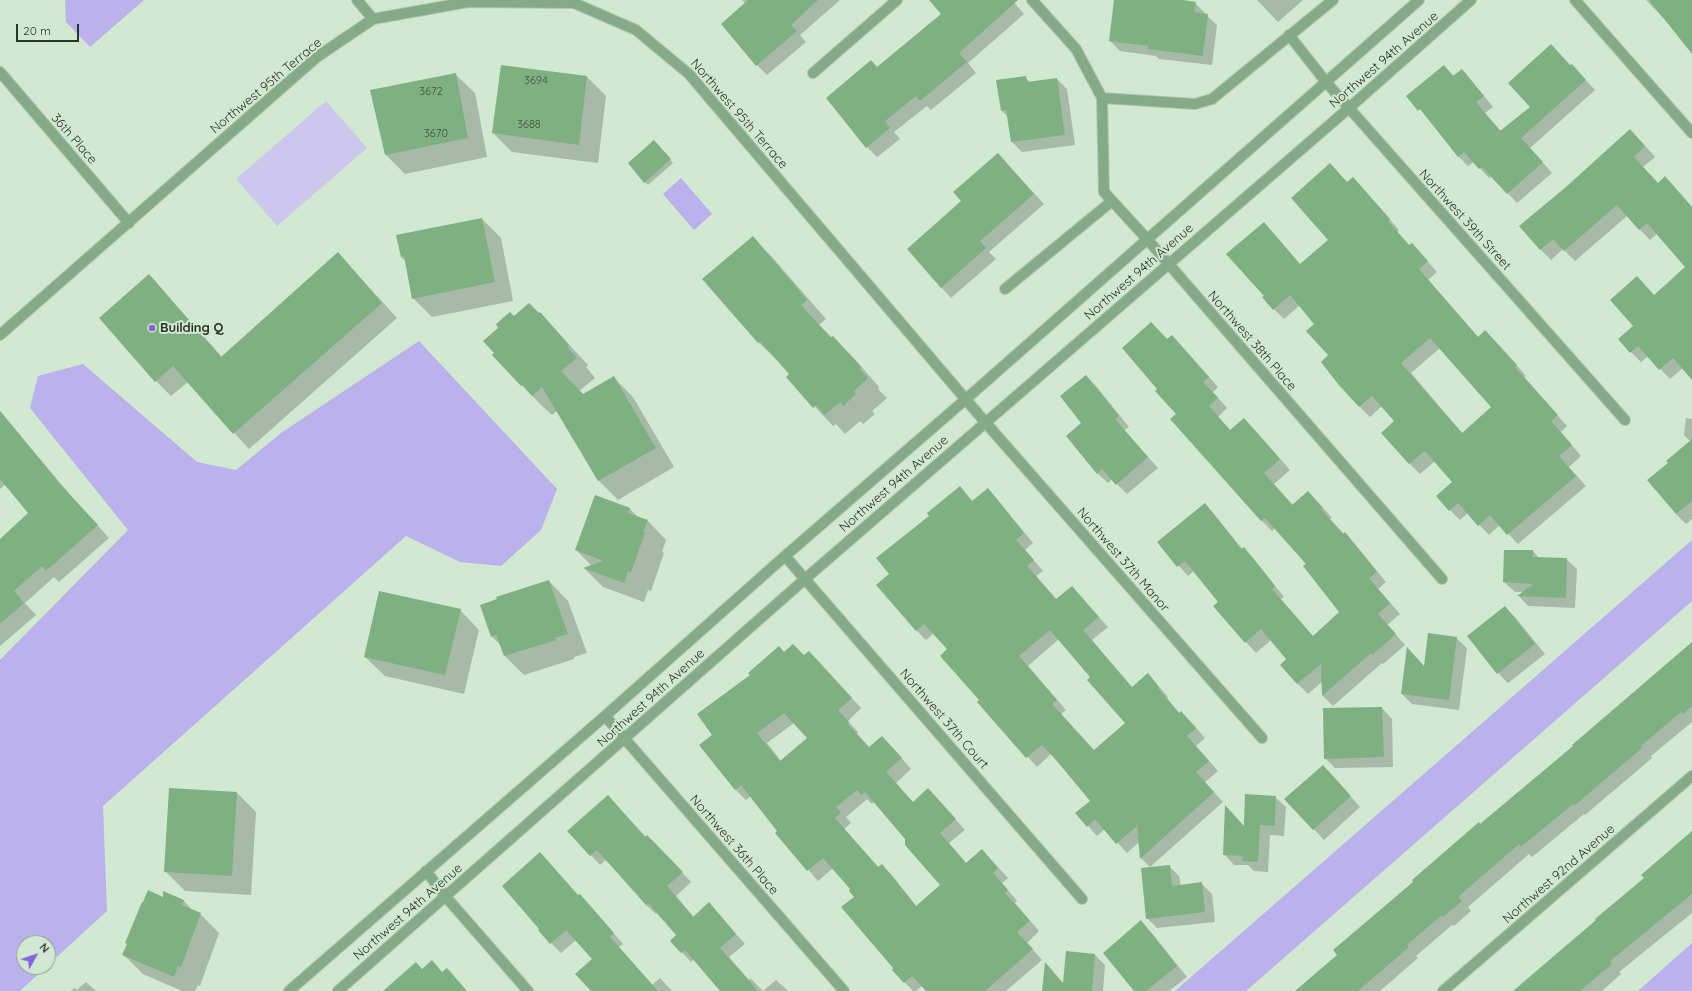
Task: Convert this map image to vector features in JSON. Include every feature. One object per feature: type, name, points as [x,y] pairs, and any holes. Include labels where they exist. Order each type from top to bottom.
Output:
[{"type":"street","points":[[357,0],[373,19]]},
{"type":"street","points":[[813,73],[897,0]]},
{"type":"street","name":"Northwest 38th Place","points":[[1032,0],[1076,49],[1102,98],[1104,192],[1147,239],[1442,578]]},
{"type":"street","points":[[1102,98],[1194,104],[1212,99],[1333,0]]},
{"type":"street","name":"Northwest 94th Avenue","points":[[289,991],[605,716],[785,556],[966,399],[1419,0]]},
{"type":"street","name":"Northwest 94th Avenue","points":[[338,991],[984,422],[1349,108],[1471,0]]},
{"type":"street","points":[[1575,0],[1692,133]]},
{"type":"street","name":"Northwest 95th Terrace","points":[[0,335],[317,57],[373,19],[468,2],[575,1],[636,30],[689,74],[966,399]]},
{"type":"street","name":"Northwest 39th Street","points":[[1290,35],[1326,82],[1625,420]]},
{"type":"street","name":"36th Place","points":[[0,72],[129,223]]},
{"type":"street","points":[[1005,288],[1112,200]]},
{"type":"street","name":"Northwest 37th Manor","points":[[966,399],[984,422],[1262,738]]},
{"type":"street","name":"Northwest 37th Court","points":[[785,556],[1082,899]]},
{"type":"street","name":"Northwest 36th Place","points":[[605,716],[844,991]]},
{"type":"street","name":"Northwest 92nd Avenue","points":[[1443,991],[1692,776]]},
{"type":"street","points":[[426,871],[446,897],[528,991]]},
{"type":"shaded area","points":[[65,0],[144,0],[90,47],[66,22]]},
{"type":"shaded area","points":[[326,101],[367,148],[277,226],[236,179]]},
{"type":"shaded area","points":[[681,178],[712,214],[694,230],[663,194]]},
{"type":"shaded area","points":[[419,341],[557,489],[541,530],[501,566],[460,562],[406,536],[103,806],[107,911],[56,958],[56,935],[16,935],[16,975],[37,975],[20,991],[0,991],[0,660],[128,530],[30,408],[38,376],[83,364],[197,462],[236,470],[281,433]]},
{"type":"shaded area","points":[[1692,540],[1692,601],[1246,991],[1175,991]]},
{"type":"shaded area","points":[[1692,943],[1692,991],[1638,991]]},
{"type":"building","points":[[748,0],[818,0],[791,25],[797,31],[756,66],[721,24]]},
{"type":"building","points":[[929,0],[1018,0],[959,53],[967,62],[920,101],[916,96],[885,121],[890,128],[866,148],[826,98],[871,60],[877,67],[941,14]]},
{"type":"building","points":[[1114,0],[1183,0],[1196,2],[1194,12],[1208,14],[1203,56],[1148,49],[1148,46],[1109,41]]},
{"type":"building","points":[[1649,0],[1692,0],[1692,54]]},
{"type":"building","points":[[1551,44],[1586,80],[1521,138],[1543,162],[1507,194],[1482,167],[1479,169],[1464,152],[1458,157],[1420,109],[1418,111],[1406,96],[1444,65],[1453,76],[1462,69],[1484,96],[1476,102],[1500,131],[1530,107],[1508,83]]},
{"type":"building","points":[[501,65],[587,76],[579,145],[492,133]]},
{"type":"building","points":[[456,73],[468,138],[385,155],[370,90]]},
{"type":"building","points":[[1026,76],[1027,82],[1057,78],[1065,135],[1011,142],[1006,110],[1001,111],[996,80]]},
{"type":"building","points":[[1630,129],[1645,146],[1634,157],[1658,183],[1665,176],[1692,207],[1692,380],[1673,358],[1659,370],[1638,346],[1630,353],[1618,339],[1633,326],[1610,300],[1637,276],[1654,295],[1685,267],[1647,223],[1639,230],[1617,205],[1564,251],[1553,239],[1540,250],[1519,226],[1566,187]]},
{"type":"building","points":[[654,140],[671,159],[644,183],[628,163]]},
{"type":"building","points":[[998,153],[1034,194],[980,241],[986,248],[941,288],[907,249],[961,201],[953,192]]},
{"type":"building","points":[[1330,163],[1347,182],[1353,177],[1390,219],[1388,221],[1409,245],[1412,243],[1428,261],[1419,269],[1478,337],[1485,330],[1517,365],[1515,367],[1558,415],[1551,421],[1572,445],[1559,456],[1576,476],[1507,535],[1490,515],[1478,526],[1458,503],[1449,511],[1436,496],[1452,482],[1425,451],[1409,464],[1381,433],[1394,421],[1372,396],[1359,407],[1338,384],[1321,362],[1328,355],[1306,331],[1314,324],[1290,295],[1273,310],[1262,297],[1264,296],[1226,254],[1264,222],[1300,264],[1328,240],[1291,198]],"holes":[[[1430,338],[1491,407],[1462,433],[1401,363]]]},
{"type":"building","points":[[482,218],[495,282],[412,299],[404,256],[401,257],[396,235]]},
{"type":"building","points":[[753,236],[807,300],[801,305],[831,338],[833,336],[861,367],[860,369],[868,378],[854,391],[856,394],[843,406],[840,402],[825,415],[816,405],[813,408],[786,377],[789,374],[760,341],[758,343],[702,279]]},
{"type":"building","points":[[338,252],[382,303],[233,434],[173,366],[155,382],[99,318],[149,274],[221,357]]},
{"type":"building","points":[[529,303],[539,313],[540,312],[569,345],[567,347],[577,358],[561,371],[583,394],[614,376],[656,448],[598,481],[542,387],[532,396],[492,355],[494,353],[483,341],[498,328],[496,324],[510,312],[514,316]]},
{"type":"building","points":[[1151,322],[1167,339],[1172,335],[1209,377],[1203,382],[1218,398],[1209,406],[1230,430],[1244,418],[1280,459],[1264,473],[1292,505],[1308,491],[1322,507],[1321,509],[1343,534],[1345,532],[1377,572],[1369,578],[1390,603],[1378,614],[1396,634],[1372,655],[1371,653],[1322,696],[1321,664],[1297,684],[1280,665],[1286,659],[1261,629],[1245,643],[1213,606],[1218,602],[1185,561],[1177,567],[1157,542],[1205,503],[1241,549],[1244,547],[1275,586],[1272,589],[1313,636],[1339,612],[1303,566],[1306,564],[1265,518],[1261,521],[1170,419],[1176,414],[1155,391],[1157,389],[1122,348]]},
{"type":"building","points":[[1086,375],[1119,416],[1115,419],[1148,457],[1116,485],[1102,469],[1097,474],[1066,436],[1081,423],[1060,396]]},
{"type":"building","points":[[0,411],[60,484],[98,525],[46,571],[42,566],[14,591],[24,603],[0,624],[0,539],[28,513],[0,479]]},
{"type":"building","points":[[1692,439],[1692,501],[1676,514],[1647,480],[1668,463],[1666,461]]},
{"type":"building","points":[[960,486],[972,501],[988,488],[1024,533],[1016,540],[1034,560],[1027,566],[1056,599],[1072,586],[1099,617],[1083,630],[1132,687],[1148,673],[1159,687],[1158,688],[1179,713],[1181,711],[1196,728],[1187,736],[1209,761],[1196,772],[1214,792],[1140,859],[1137,826],[1116,844],[1095,819],[1087,827],[1075,813],[1090,801],[1057,761],[1042,745],[1026,758],[977,702],[979,700],[940,656],[947,649],[924,624],[916,631],[876,585],[889,574],[876,558],[929,516],[927,513]],"holes":[[[1050,630],[1090,677],[1087,680],[1125,723],[1094,750],[1052,704],[1057,700],[1019,656]]]},
{"type":"building","points":[[595,495],[630,508],[628,513],[648,520],[631,572],[628,571],[624,583],[583,568],[603,561],[575,550]]},
{"type":"building","points":[[1504,550],[1533,550],[1533,557],[1567,558],[1566,598],[1517,596],[1533,584],[1503,582]]},
{"type":"building","points":[[549,580],[568,634],[555,638],[556,640],[504,656],[496,635],[491,637],[480,605],[497,599],[496,597]]},
{"type":"building","points":[[379,591],[461,609],[445,675],[364,657]]},
{"type":"building","points":[[1505,606],[1535,644],[1497,674],[1467,636]]},
{"type":"building","points":[[1428,633],[1457,637],[1449,700],[1401,694],[1407,647],[1424,666]]},
{"type":"building","points":[[1692,642],[1692,706],[1683,714],[1681,712],[1641,746],[1643,747],[1574,806],[1573,804],[1521,847],[1519,844],[1458,897],[1462,901],[1443,917],[1442,915],[1407,945],[1409,947],[1358,991],[1295,991],[1337,955],[1333,950],[1413,882],[1412,880],[1479,822],[1480,824],[1573,746],[1572,745]]},
{"type":"building","points":[[793,644],[804,655],[809,651],[852,698],[838,710],[849,722],[847,723],[869,747],[882,736],[902,758],[886,772],[913,802],[928,788],[956,819],[940,833],[966,863],[982,849],[998,868],[993,873],[1008,890],[1005,893],[1030,921],[1017,932],[1033,949],[985,991],[926,991],[912,976],[904,983],[841,907],[854,897],[849,891],[850,889],[823,858],[807,871],[775,833],[777,831],[741,785],[735,790],[699,745],[712,735],[697,714],[750,675],[748,673],[779,646],[784,652]],"holes":[[[784,713],[807,738],[780,761],[757,733]],[[857,790],[861,795],[865,792],[905,839],[905,845],[940,885],[916,906],[882,864],[878,867],[835,818],[841,813],[836,807]]]},
{"type":"building","points":[[1382,707],[1384,757],[1324,759],[1323,708]]},
{"type":"building","points":[[1323,765],[1351,796],[1313,830],[1284,799]]},
{"type":"building","points":[[169,788],[237,792],[232,876],[164,872]]},
{"type":"building","points":[[1245,794],[1276,796],[1275,826],[1260,825],[1258,862],[1242,861],[1243,856],[1223,855],[1225,805],[1244,826]]},
{"type":"building","points":[[608,795],[645,837],[647,835],[683,872],[667,886],[693,917],[709,902],[736,934],[720,948],[758,991],[720,991],[685,950],[681,953],[670,941],[676,935],[648,903],[646,905],[597,850],[590,856],[567,831]]},
{"type":"building","points":[[1692,831],[1692,894],[1610,961],[1612,964],[1580,991],[1513,991],[1644,878],[1641,875]]},
{"type":"building","points":[[540,852],[578,895],[580,894],[614,933],[610,937],[658,991],[591,991],[575,974],[592,959],[566,930],[550,944],[502,886]]},
{"type":"building","points":[[1170,865],[1172,886],[1202,882],[1205,912],[1146,919],[1141,868]]},
{"type":"building","points":[[148,890],[163,897],[163,891],[184,900],[182,905],[201,913],[181,967],[178,966],[174,977],[122,955],[127,944],[125,943]]},
{"type":"building","points":[[1141,920],[1177,966],[1146,991],[1134,991],[1103,953]]},
{"type":"building","points":[[1066,951],[1095,954],[1092,991],[1042,991],[1045,962],[1063,983]]},
{"type":"building","points":[[432,960],[442,972],[447,968],[467,991],[383,991],[416,962],[422,969]]},
{"type":"place","name":"Building Q","points":[[152,328]]}]
